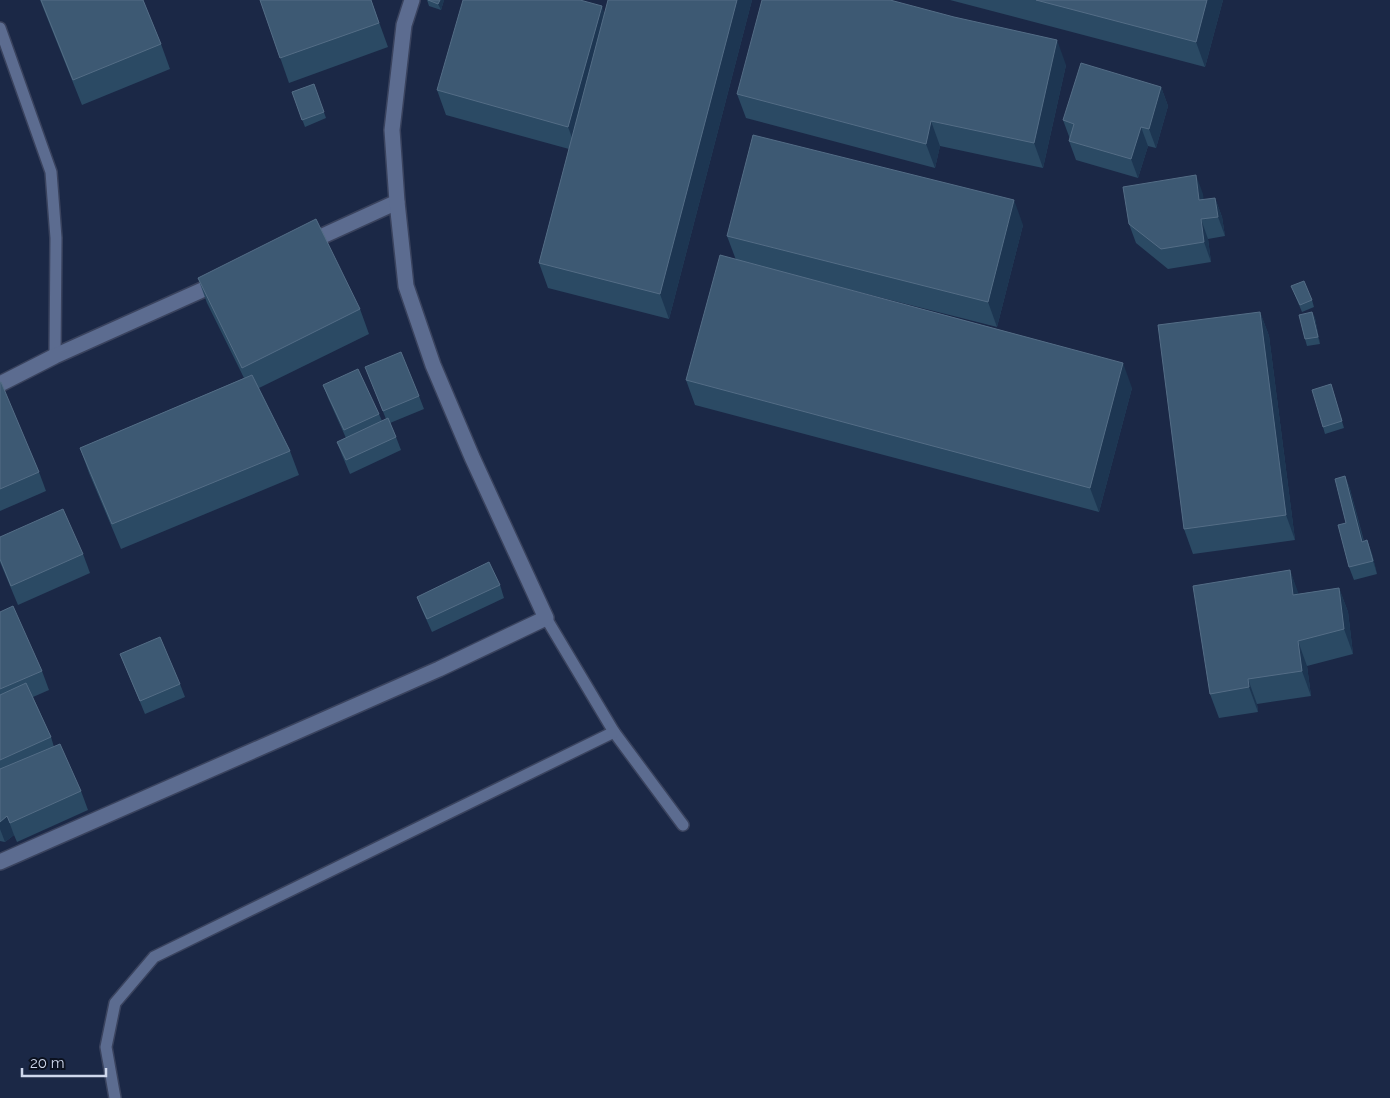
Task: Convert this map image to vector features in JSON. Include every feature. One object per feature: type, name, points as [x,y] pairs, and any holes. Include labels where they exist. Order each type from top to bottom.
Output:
[{"type":"street","points":[[0,862],[439,669],[546,618],[472,457],[433,365],[406,286],[392,130],[404,25],[412,0]]},
{"type":"street","points":[[289,251],[397,202]]},
{"type":"street","points":[[0,384],[55,356],[235,275]]},
{"type":"lane","points":[[0,28],[51,172],[56,238],[55,356]]},
{"type":"lane","points":[[546,618],[614,732],[683,825]]},
{"type":"lane","points":[[115,1098],[106,1047],[115,1003],[154,957],[614,732]]},
{"type":"building","points":[[41,0],[143,0],[161,44],[73,80]]},
{"type":"building","points":[[260,0],[371,0],[379,23],[280,58]]},
{"type":"building","points":[[428,0],[440,0],[438,4]]},
{"type":"building","points":[[463,0],[580,0],[602,6],[568,127],[437,90]]},
{"type":"building","points":[[608,0],[737,0],[660,294],[539,263]]},
{"type":"building","points":[[762,0],[890,0],[954,17],[1057,40],[1034,143],[931,121],[926,144],[737,94]]},
{"type":"building","points":[[1036,0],[1207,0],[1196,42]]},
{"type":"building","points":[[1081,63],[1161,87],[1149,129],[1141,127],[1131,159],[1069,141],[1074,124],[1063,120]]},
{"type":"building","points":[[314,84],[324,112],[302,120],[292,92]]},
{"type":"building","points":[[753,135],[1014,200],[988,302],[727,236]]},
{"type":"building","points":[[1196,175],[1199,200],[1215,198],[1218,217],[1201,219],[1204,242],[1161,249],[1129,224],[1123,187]]},
{"type":"building","points":[[316,219],[360,309],[242,368],[198,278]]},
{"type":"building","points":[[720,255],[1123,363],[1090,488],[686,380]]},
{"type":"building","points":[[1304,281],[1312,300],[1300,305],[1291,286]]},
{"type":"building","points":[[1260,312],[1286,515],[1184,529],[1158,325]]},
{"type":"building","points":[[1312,312],[1318,337],[1305,339],[1299,315]]},
{"type":"building","points":[[401,352],[419,396],[383,411],[365,367]]},
{"type":"building","points":[[358,369],[379,414],[344,430],[323,385]]},
{"type":"building","points":[[252,375],[290,451],[112,524],[80,448]]},
{"type":"building","points":[[0,382],[39,472],[0,489]]},
{"type":"building","points":[[1331,384],[1342,421],[1323,427],[1312,390]]},
{"type":"building","points":[[388,418],[396,437],[346,460],[337,442]]},
{"type":"building","points":[[1345,476],[1362,542],[1367,540],[1373,561],[1349,567],[1338,525],[1346,523],[1335,479]]},
{"type":"building","points":[[63,509],[83,554],[11,586],[0,559],[0,537]]},
{"type":"building","points":[[489,562],[500,585],[427,619],[417,597]]},
{"type":"building","points":[[1290,570],[1293,595],[1339,588],[1344,629],[1298,641],[1302,671],[1248,679],[1249,687],[1210,694],[1193,586]]},
{"type":"building","points":[[13,606],[42,671],[0,689],[0,612]]},
{"type":"building","points":[[160,637],[180,684],[140,701],[120,654]]},
{"type":"building","points":[[26,683],[51,737],[0,760],[0,695]]},
{"type":"building","points":[[60,744],[81,791],[10,823],[7,816],[0,822],[0,769]]}]
